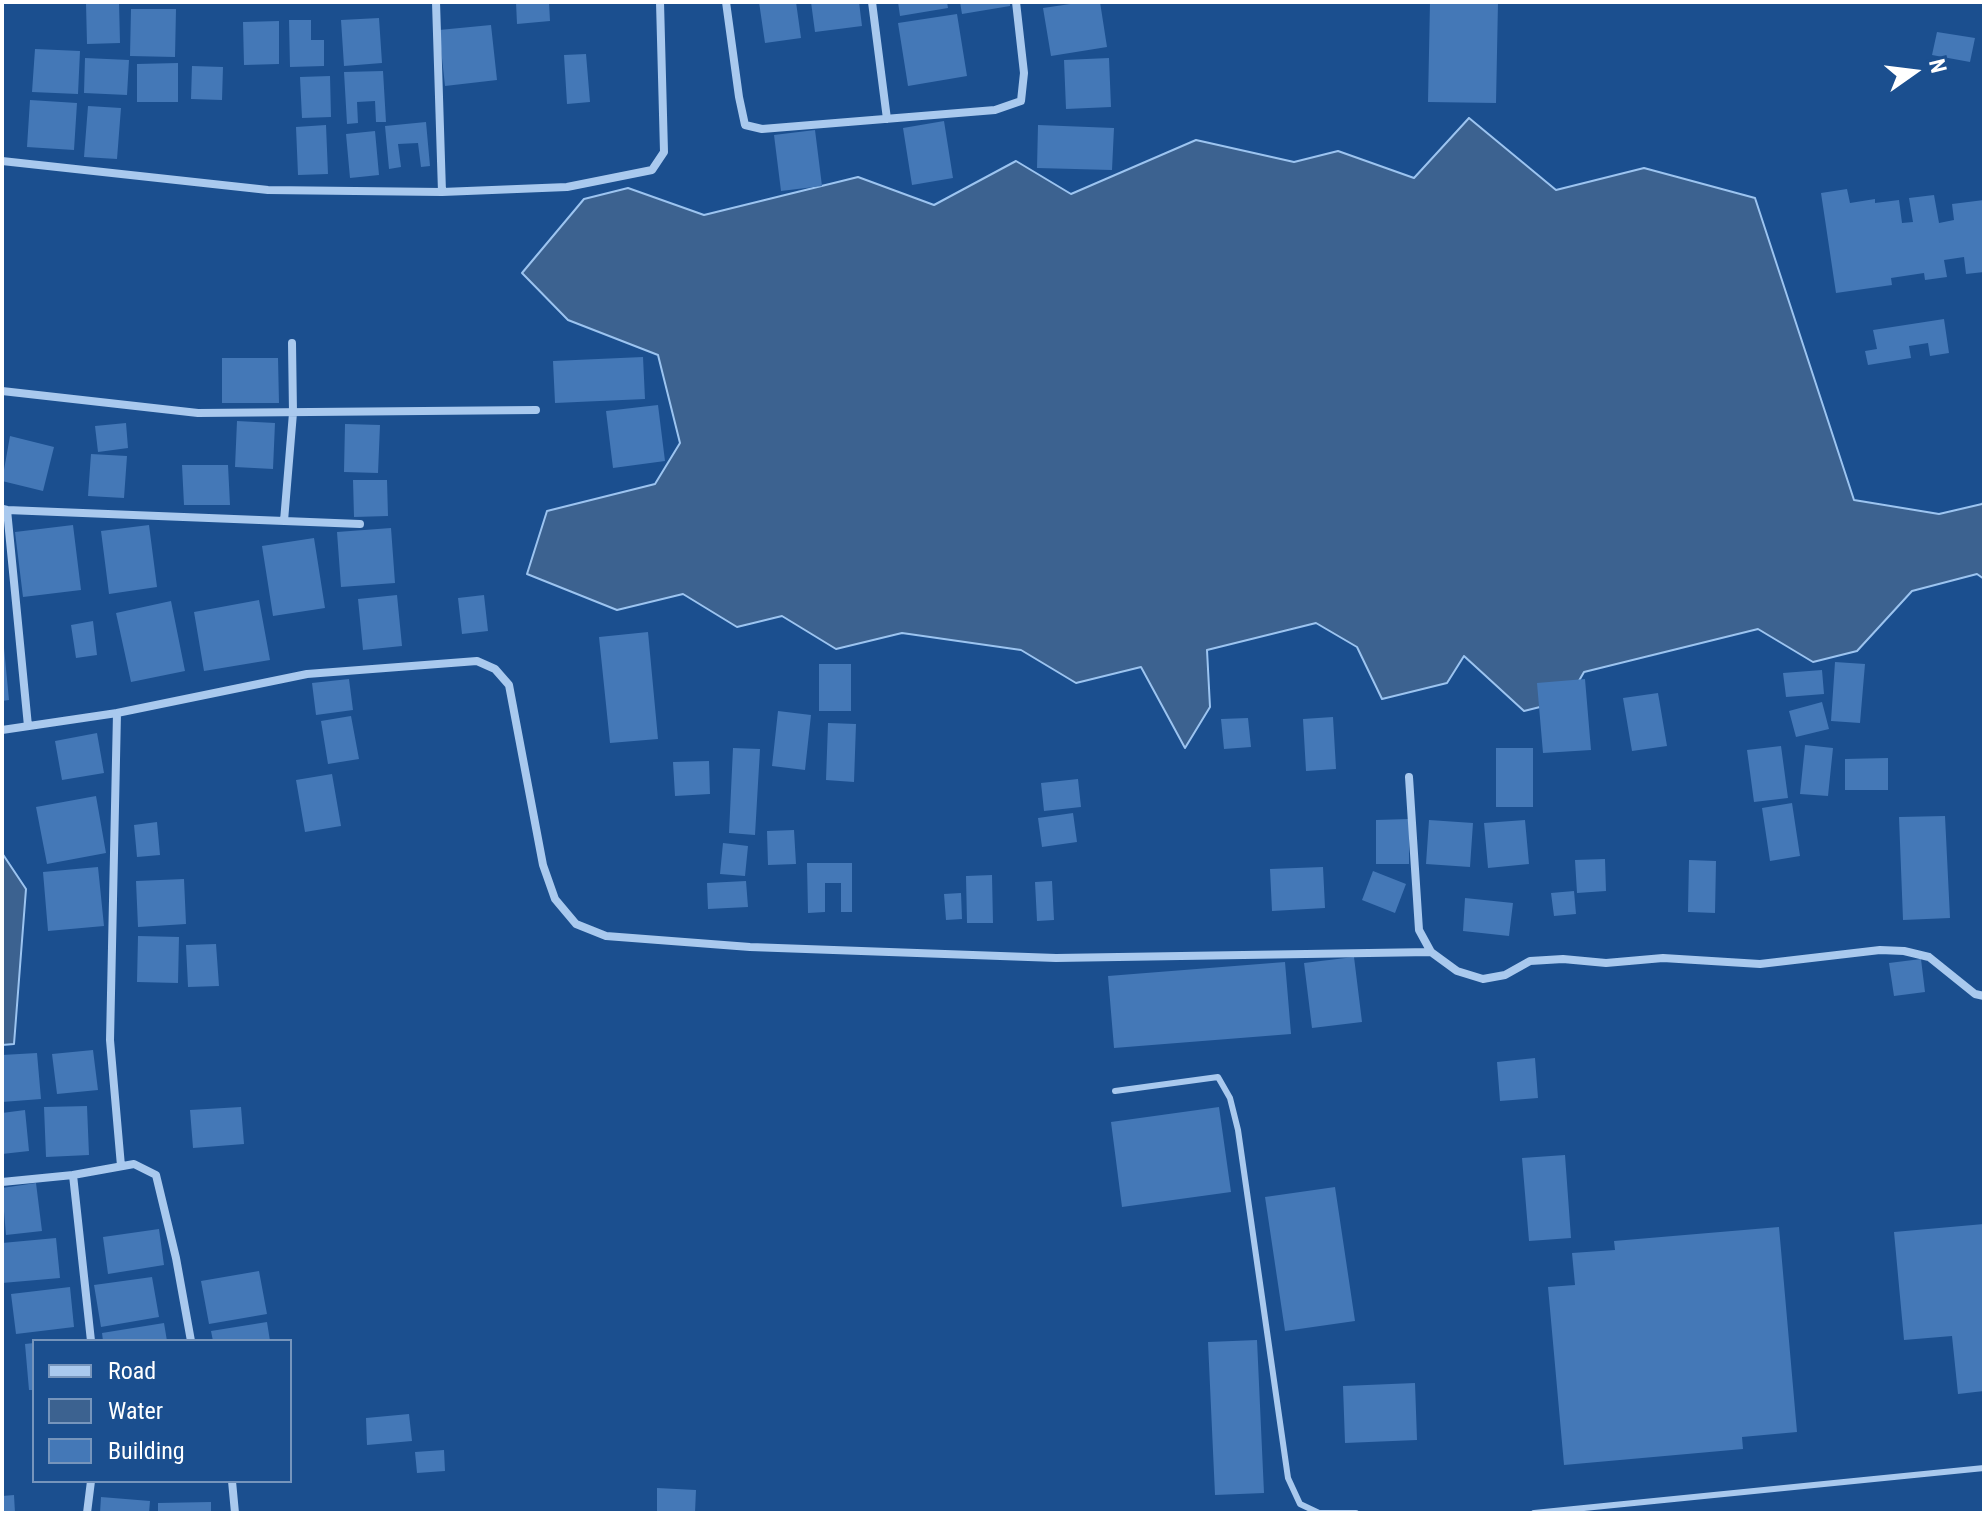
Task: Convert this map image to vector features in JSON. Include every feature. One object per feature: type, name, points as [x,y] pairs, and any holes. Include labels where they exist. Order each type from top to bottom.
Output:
[{"type":"street","points":[[436,2],[442,192]]},
{"type":"street","points":[[2,161],[268,190],[442,192],[567,187],[652,170],[664,152],[660,2]]},
{"type":"street","points":[[726,2],[745,125],[762,129],[995,110],[1021,101],[1024,73],[1016,2]]},
{"type":"street","points":[[872,2],[887,119]]},
{"type":"street","points":[[284,521],[293,413],[292,343]]},
{"type":"street","points":[[2,391],[198,413],[536,410]]},
{"type":"street","points":[[28,726],[4,510],[360,524]]},
{"type":"street","points":[[2,730],[117,713],[307,674],[477,661],[495,669],[509,685],[543,865],[555,899],[576,924],[606,936],[750,947],[1056,958],[1431,952]]},
{"type":"street","points":[[117,713],[110,1040],[121,1166]]},
{"type":"street","points":[[1409,777],[1419,930],[1431,952],[1457,971],[1483,979],[1505,975],[1530,961],[1563,959],[1606,963],[1663,958],[1760,964],[1880,950],[1904,951],[1929,957],[1975,994],[1984,996]]},
{"type":"street","points":[[2,1182],[73,1175],[134,1164],[156,1175],[176,1258],[191,1339]]},
{"type":"street","points":[[73,1175],[91,1339]]},
{"type":"street","points":[[87,1513],[91,1483]]},
{"type":"street","points":[[232,1483],[235,1513]]},
{"type":"lane","points":[[1115,1091],[1218,1077],[1230,1098],[1240,1145],[1288,1478],[1300,1504],[1319,1513],[1356,1513]]},
{"type":"lane","points":[[1534,1513],[1984,1468]]},
{"type":"water","points":[[1469,118],[1556,190],[1644,168],[1755,198],[1854,500],[1939,514],[1984,501],[1984,579],[1977,574],[1912,591],[1857,651],[1813,662],[1758,629],[1584,672],[1568,700],[1524,711],[1464,656],[1447,683],[1382,699],[1357,647],[1316,623],[1207,650],[1210,707],[1185,748],[1141,667],[1076,683],[1021,650],[902,633],[836,649],[782,616],[737,627],[683,594],[617,610],[527,574],[547,511],[655,484],[680,443],[658,355],[568,320],[522,273],[584,199],[628,188],[704,215],[858,177],[934,205],[1016,161],[1071,194],[1196,140],[1294,162],[1338,151],[1414,178]]},
{"type":"water","points":[[2,853],[26,889],[14,1044],[2,1045]]},
{"type":"building","points":[[119,2],[120,43],[87,44],[86,3]]},
{"type":"building","points":[[516,2],[549,2],[550,21],[517,24]]},
{"type":"building","points":[[759,2],[796,2],[801,38],[765,43]]},
{"type":"building","points":[[811,2],[859,2],[862,26],[815,32]]},
{"type":"building","points":[[898,2],[947,2],[948,8],[900,16]]},
{"type":"building","points":[[960,2],[1010,2],[1010,6],[962,14]]},
{"type":"building","points":[[1100,2],[1107,47],[1051,56],[1043,8]]},
{"type":"building","points":[[1430,2],[1498,2],[1496,103],[1428,102]]},
{"type":"building","points":[[131,9],[176,9],[175,57],[130,56]]},
{"type":"building","points":[[957,14],[967,76],[908,86],[898,23]]},
{"type":"building","points":[[379,18],[382,63],[344,66],[341,20]]},
{"type":"building","points":[[289,20],[311,20],[311,40],[324,40],[324,66],[290,67]]},
{"type":"building","points":[[279,21],[279,64],[244,65],[243,22]]},
{"type":"building","points":[[491,25],[497,80],[445,86],[439,30]]},
{"type":"building","points":[[1937,32],[1975,38],[1970,62],[1932,55]]},
{"type":"building","points":[[35,49],[80,51],[78,94],[32,92]]},
{"type":"building","points":[[586,54],[590,102],[567,104],[564,55]]},
{"type":"building","points":[[85,58],[129,60],[127,95],[84,93]]},
{"type":"building","points":[[1109,58],[1111,107],[1066,109],[1064,60]]},
{"type":"building","points":[[178,63],[178,102],[137,102],[137,64]]},
{"type":"building","points":[[192,66],[223,67],[222,100],[191,99]]},
{"type":"building","points":[[383,71],[386,122],[376,122],[375,101],[357,102],[358,123],[347,124],[344,72]]},
{"type":"building","points":[[330,76],[331,117],[302,118],[300,77]]},
{"type":"building","points":[[30,100],[77,103],[74,150],[27,147]]},
{"type":"building","points":[[88,106],[121,108],[117,159],[84,157]]},
{"type":"building","points":[[944,121],[953,178],[912,185],[903,128]]},
{"type":"building","points":[[426,122],[430,166],[421,167],[418,143],[398,144],[401,167],[389,169],[385,126]]},
{"type":"building","points":[[326,125],[328,174],[298,175],[296,127]]},
{"type":"building","points":[[1038,125],[1114,128],[1112,170],[1037,168]]},
{"type":"building","points":[[815,130],[822,186],[781,191],[774,135]]},
{"type":"building","points":[[375,131],[379,175],[350,178],[346,134]]},
{"type":"building","points":[[1847,189],[1850,203],[1875,199],[1875,203],[1899,200],[1902,223],[1913,222],[1909,198],[1934,195],[1939,223],[1954,220],[1952,204],[1984,200],[1984,272],[1966,274],[1964,257],[1944,260],[1947,277],[1925,280],[1924,273],[1891,278],[1892,285],[1836,293],[1821,193]]},
{"type":"building","points":[[1944,319],[1949,353],[1930,356],[1928,343],[1909,346],[1911,358],[1868,365],[1865,351],[1877,349],[1873,330]]},
{"type":"building","points":[[643,357],[645,399],[555,403],[553,361]]},
{"type":"building","points":[[222,358],[278,358],[279,403],[222,403]]},
{"type":"building","points":[[658,405],[665,461],[613,468],[606,411]]},
{"type":"building","points":[[237,421],[275,423],[273,469],[235,467]]},
{"type":"building","points":[[126,423],[128,448],[98,452],[95,426]]},
{"type":"building","points":[[345,424],[380,425],[378,473],[344,472]]},
{"type":"building","points":[[10,436],[54,447],[43,491],[2,481]]},
{"type":"building","points":[[91,454],[127,456],[124,498],[88,496]]},
{"type":"building","points":[[182,465],[228,465],[230,505],[184,505]]},
{"type":"building","points":[[353,480],[387,480],[388,516],[354,517]]},
{"type":"building","points":[[73,525],[81,590],[23,597],[15,532]]},
{"type":"building","points":[[149,525],[157,587],[109,594],[101,531]]},
{"type":"building","points":[[391,528],[395,583],[341,587],[337,532]]},
{"type":"building","points":[[314,538],[325,608],[273,616],[262,546]]},
{"type":"building","points":[[397,595],[402,646],[363,650],[358,599]]},
{"type":"building","points":[[484,595],[488,631],[462,634],[458,598]]},
{"type":"building","points":[[259,600],[270,660],[204,671],[194,612]]},
{"type":"building","points":[[171,601],[185,671],[131,682],[116,613]]},
{"type":"building","points":[[93,621],[97,655],[76,658],[71,625]]},
{"type":"building","points":[[648,632],[658,739],[610,743],[599,637]]},
{"type":"building","points":[[2,648],[9,700],[2,701]]},
{"type":"building","points":[[1835,662],[1865,664],[1860,723],[1831,721]]},
{"type":"building","points":[[819,664],[851,664],[851,711],[819,711]]},
{"type":"building","points":[[1822,670],[1824,694],[1786,697],[1783,673]]},
{"type":"building","points":[[349,679],[353,710],[316,715],[312,683]]},
{"type":"building","points":[[1585,679],[1591,750],[1543,753],[1537,683]]},
{"type":"building","points":[[1658,693],[1667,746],[1632,751],[1623,698]]},
{"type":"building","points":[[1822,702],[1829,729],[1796,737],[1789,711]]},
{"type":"building","points":[[778,711],[811,715],[805,770],[772,766]]},
{"type":"building","points":[[351,716],[359,759],[328,764],[321,721]]},
{"type":"building","points":[[1333,717],[1336,769],[1306,771],[1303,719]]},
{"type":"building","points":[[1248,718],[1251,747],[1224,749],[1221,719]]},
{"type":"building","points":[[828,723],[856,724],[854,782],[826,780]]},
{"type":"building","points":[[97,733],[104,773],[62,780],[55,741]]},
{"type":"building","points":[[1805,745],[1833,748],[1828,796],[1800,794]]},
{"type":"building","points":[[1781,746],[1788,798],[1754,802],[1747,750]]},
{"type":"building","points":[[733,748],[760,749],[755,835],[729,833]]},
{"type":"building","points":[[1496,748],[1533,748],[1533,807],[1496,807]]},
{"type":"building","points":[[1888,758],[1888,790],[1845,790],[1845,759]]},
{"type":"building","points":[[709,761],[710,794],[675,796],[673,762]]},
{"type":"building","points":[[332,774],[341,826],[305,832],[296,780]]},
{"type":"building","points":[[1078,779],[1081,807],[1044,811],[1041,783]]},
{"type":"building","points":[[96,796],[106,853],[47,864],[36,807]]},
{"type":"building","points":[[1792,803],[1800,856],[1770,861],[1762,808]]},
{"type":"building","points":[[1073,813],[1077,842],[1042,847],[1038,818]]},
{"type":"building","points":[[1945,816],[1950,918],[1903,920],[1899,817]]},
{"type":"building","points":[[1409,819],[1409,864],[1376,864],[1376,820]]},
{"type":"building","points":[[1429,820],[1473,823],[1470,867],[1426,864]]},
{"type":"building","points":[[1525,820],[1529,864],[1488,868],[1484,823]]},
{"type":"building","points":[[157,822],[160,855],[137,857],[134,825]]},
{"type":"building","points":[[794,830],[796,864],[768,865],[767,831]]},
{"type":"building","points":[[723,843],[748,846],[745,876],[720,874]]},
{"type":"building","points":[[1605,859],[1606,891],[1577,893],[1575,860]]},
{"type":"building","points":[[1689,860],[1716,861],[1715,913],[1688,912]]},
{"type":"building","points":[[807,863],[852,863],[852,912],[841,912],[841,883],[825,883],[825,912],[808,913]]},
{"type":"building","points":[[98,867],[104,926],[48,931],[43,872]]},
{"type":"building","points":[[1323,867],[1325,908],[1272,911],[1270,869]]},
{"type":"building","points":[[1373,871],[1406,884],[1395,913],[1362,900]]},
{"type":"building","points":[[992,875],[993,923],[967,923],[966,876]]},
{"type":"building","points":[[184,879],[186,924],[138,927],[136,881]]},
{"type":"building","points":[[746,881],[748,907],[708,909],[707,883]]},
{"type":"building","points":[[1052,881],[1054,920],[1037,921],[1035,882]]},
{"type":"building","points":[[1574,891],[1576,914],[1554,916],[1551,893]]},
{"type":"building","points":[[961,893],[962,919],[946,920],[944,894]]},
{"type":"building","points":[[1465,898],[1513,903],[1509,936],[1463,931]]},
{"type":"building","points":[[138,936],[179,937],[178,983],[137,982]]},
{"type":"building","points":[[216,944],[219,986],[188,987],[186,945]]},
{"type":"building","points":[[1354,957],[1362,1022],[1312,1028],[1304,963]]},
{"type":"building","points":[[1921,959],[1925,992],[1894,996],[1889,963]]},
{"type":"building","points":[[1285,962],[1291,1034],[1114,1048],[1108,976]]},
{"type":"building","points":[[93,1050],[98,1090],[57,1094],[52,1054]]},
{"type":"building","points":[[37,1053],[41,1099],[2,1102],[2,1055]]},
{"type":"building","points":[[1535,1058],[1538,1098],[1500,1101],[1497,1062]]},
{"type":"building","points":[[87,1106],[89,1155],[46,1157],[44,1107]]},
{"type":"building","points":[[241,1107],[244,1144],[193,1148],[190,1110]]},
{"type":"building","points":[[1219,1107],[1231,1192],[1122,1207],[1111,1122]]},
{"type":"building","points":[[25,1110],[29,1151],[2,1154],[2,1113]]},
{"type":"building","points":[[1565,1155],[1571,1238],[1529,1241],[1522,1158]]},
{"type":"building","points":[[36,1183],[42,1231],[6,1235],[2,1188]]},
{"type":"building","points":[[1335,1187],[1355,1321],[1285,1331],[1265,1197]]},
{"type":"building","points":[[1984,1224],[1984,1391],[1958,1394],[1952,1336],[1904,1340],[1894,1232]]},
{"type":"building","points":[[1779,1227],[1797,1432],[1742,1437],[1743,1449],[1564,1465],[1548,1287],[1575,1285],[1572,1253],[1615,1250],[1614,1241]]},
{"type":"building","points":[[159,1229],[164,1265],[108,1274],[103,1237]]},
{"type":"building","points":[[56,1238],[60,1278],[2,1283],[2,1243]]},
{"type":"building","points":[[259,1271],[267,1314],[209,1324],[201,1281]]},
{"type":"building","points":[[152,1277],[159,1317],[101,1327],[94,1285]]},
{"type":"building","points":[[70,1287],[74,1327],[16,1334],[11,1294]]},
{"type":"building","points":[[267,1322],[270,1339],[213,1339],[211,1331]]},
{"type":"building","points":[[164,1323],[167,1339],[103,1339],[102,1333]]},
{"type":"building","points":[[1257,1340],[1264,1493],[1215,1495],[1208,1342]]},
{"type":"building","points":[[32,1343],[32,1390],[29,1390],[25,1344]]},
{"type":"building","points":[[1415,1383],[1417,1440],[1345,1443],[1343,1386]]},
{"type":"building","points":[[409,1414],[412,1441],[367,1445],[366,1418]]},
{"type":"building","points":[[444,1450],[445,1471],[417,1473],[415,1452]]},
{"type":"building","points":[[657,1488],[696,1490],[695,1513],[657,1513]]},
{"type":"building","points":[[14,1495],[15,1513],[2,1513],[2,1496]]},
{"type":"building","points":[[101,1497],[150,1501],[149,1513],[100,1513]]},
{"type":"building","points":[[211,1502],[211,1513],[158,1513],[158,1503]]}]
